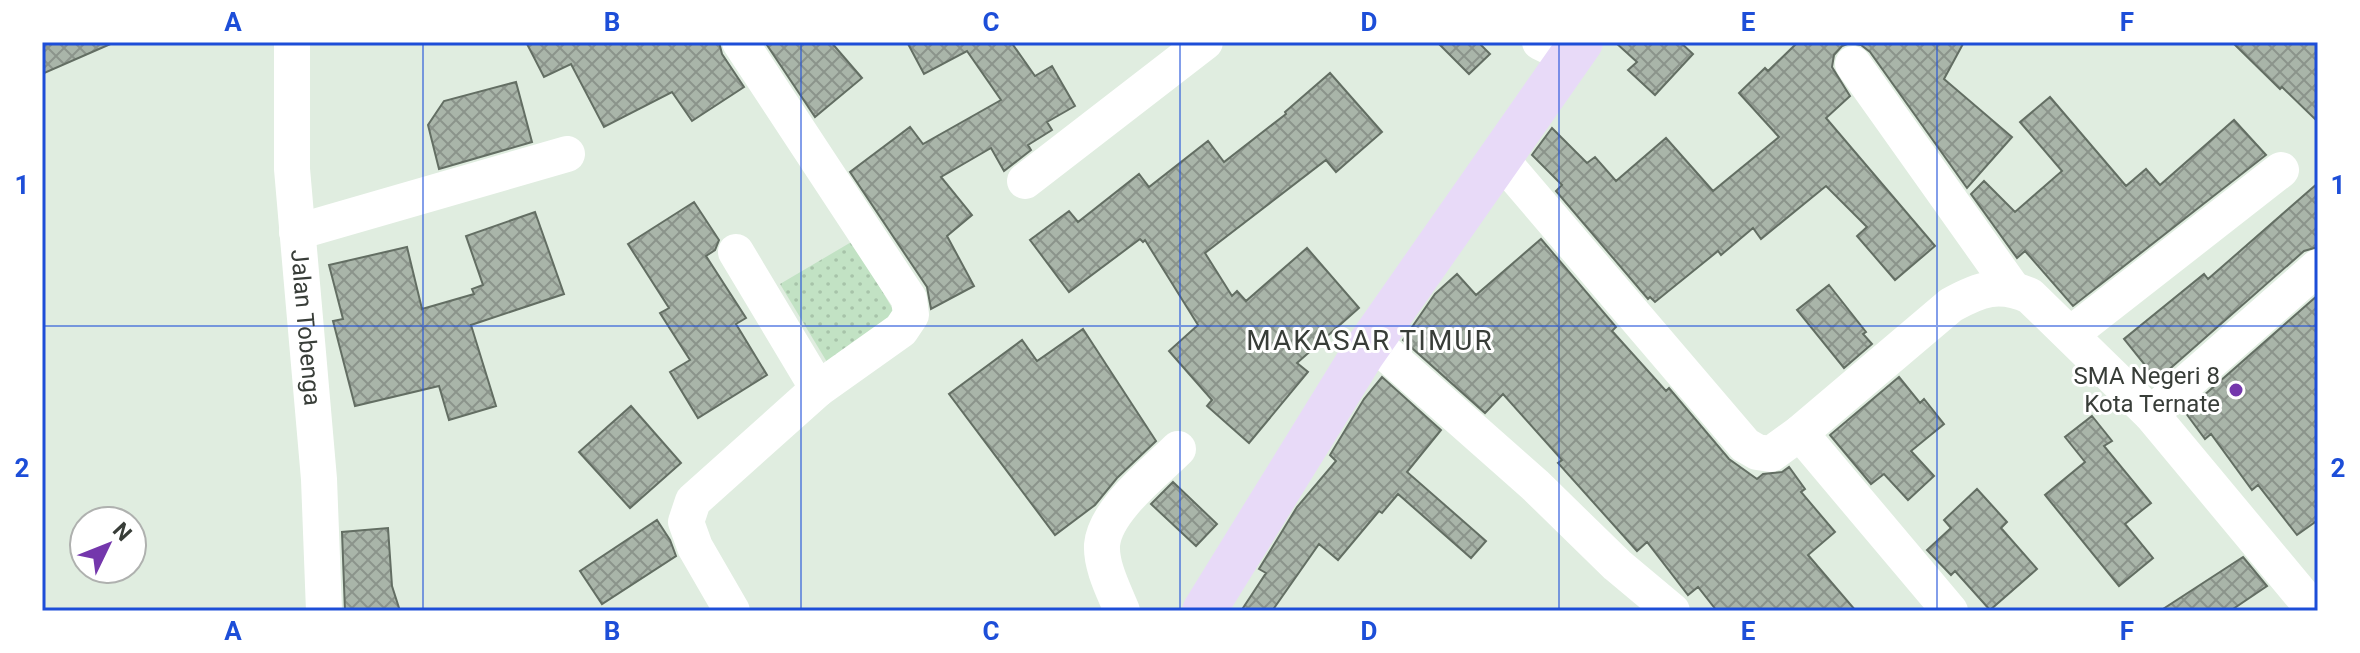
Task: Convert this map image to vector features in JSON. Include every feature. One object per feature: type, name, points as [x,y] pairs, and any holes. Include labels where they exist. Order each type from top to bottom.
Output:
[{"type":"street","name":"Jalan Tobenga","points":[[292,42],[292,169],[319,479],[324,611]]},
{"type":"street","points":[[732,611],[695,547],[686,522],[693,501],[818,389],[901,330],[911,315],[909,299],[740,42]]},
{"type":"street","points":[[1025,181],[1205,42]]},
{"type":"street","points":[[1204,611],[1371,340],[1499,157],[1564,47]]},
{"type":"street","points":[[1853,64],[2012,288]]},
{"type":"street","points":[[297,232],[567,154]]},
{"type":"street","points":[[1499,157],[1745,445],[1757,452],[1771,454],[1800,433],[1951,305],[1987,289],[2012,288],[2030,296],[2151,414],[2312,598]]},
{"type":"street","points":[[2071,334],[2281,170]]},
{"type":"street","points":[[736,252],[818,389]]},
{"type":"street","points":[[2151,414],[2318,267]]},
{"type":"street","points":[[1371,340],[1535,485],[1617,565],[1672,611]]},
{"type":"street","points":[[1800,433],[1950,611]]},
{"type":"street","points":[[1122,611],[1107,573],[1102,548],[1106,527],[1117,511],[1178,449]]},
{"type":"green space","points":[[853,241],[902,325],[830,367],[780,284]]},
{"type":"building","points":[[42,42],[115,42],[42,74]]},
{"type":"building","points":[[526,42],[719,42],[722,54],[744,87],[692,121],[672,92],[604,127],[571,64],[544,77]]},
{"type":"building","points":[[765,42],[831,42],[862,78],[815,117]]},
{"type":"building","points":[[907,42],[1011,42],[1035,76],[1052,66],[1075,106],[1047,122],[1052,130],[1028,145],[1031,150],[1004,171],[991,148],[941,177],[972,215],[947,236],[974,286],[931,309],[927,287],[850,172],[910,127],[923,144],[1001,100],[967,51],[924,74]]},
{"type":"building","points":[[1437,42],[1478,42],[1490,54],[1469,74]]},
{"type":"building","points":[[1615,42],[1680,42],[1693,54],[1655,95],[1628,70],[1637,62]]},
{"type":"building","points":[[1798,42],[1964,42],[1944,79],[2012,137],[1967,188],[1870,52],[1861,45],[1850,43],[1842,46],[1834,55],[1832,67],[1850,96],[1826,118],[1935,246],[1895,280],[1857,236],[1867,227],[1826,186],[1761,239],[1753,228],[1721,255],[1718,251],[1655,302],[1650,297],[1648,299],[1556,191],[1562,185],[1532,155],[1552,128],[1587,163],[1595,157],[1616,181],[1666,138],[1713,191],[1779,137],[1739,93]]},
{"type":"building","points":[[2232,42],[2318,42],[2318,122],[2282,87],[2280,89]]},
{"type":"building","points":[[1330,73],[1382,132],[1336,172],[1326,160],[1205,253],[1232,296],[1237,291],[1246,301],[1307,248],[1359,308],[1297,363],[1308,372],[1249,443],[1207,406],[1212,400],[1169,351],[1198,325],[1145,240],[1140,239],[1069,292],[1030,240],[1069,211],[1078,222],[1139,174],[1149,187],[1208,141],[1224,162],[1286,114]]},
{"type":"building","points":[[516,82],[532,142],[439,169],[428,125],[444,101]]},
{"type":"building","points":[[2050,97],[2126,186],[2146,169],[2160,185],[2234,120],[2266,155],[2073,306],[2025,251],[2017,258],[1971,194],[1984,181],[2015,212],[2062,171],[2020,122]]},
{"type":"building","points":[[2318,183],[2318,247],[2304,251],[2157,380],[2124,339],[2204,274],[2208,279]]},
{"type":"building","points":[[694,202],[719,240],[715,250],[706,256],[746,318],[736,324],[767,375],[698,418],[670,372],[690,360],[660,313],[669,308],[628,244]]},
{"type":"building","points":[[535,212],[564,294],[471,325],[496,406],[449,420],[439,386],[355,406],[333,321],[343,319],[329,265],[407,247],[422,309],[474,294],[472,289],[483,285],[466,236]]},
{"type":"building","points":[[1541,239],[1616,327],[1612,331],[1666,391],[1669,388],[1729,459],[1757,479],[1763,474],[1782,472],[1789,467],[1805,489],[1801,492],[1835,532],[1808,555],[1856,611],[1717,611],[1698,587],[1688,595],[1647,542],[1637,551],[1558,463],[1562,460],[1503,394],[1485,413],[1403,340],[1435,294],[1457,274],[1476,295]]},
{"type":"building","points":[[1829,285],[1872,344],[1844,368],[1797,310]]},
{"type":"building","points":[[2318,295],[2318,520],[2297,535],[2258,485],[2252,490],[2211,434],[2205,439],[2185,412]]},
{"type":"building","points":[[1083,329],[1156,441],[1117,478],[1095,505],[1055,535],[949,394],[1022,340],[1037,361]]},
{"type":"building","points":[[1382,377],[1441,430],[1407,472],[1486,541],[1471,558],[1398,494],[1382,513],[1379,511],[1338,560],[1319,544],[1272,611],[1241,611],[1266,573],[1259,569],[1297,507],[1336,461],[1330,455],[1364,399]]},
{"type":"building","points":[[1899,377],[1920,403],[1924,399],[1944,424],[1911,451],[1934,476],[1908,500],[1884,474],[1871,484],[1830,435]]},
{"type":"building","points":[[631,406],[681,463],[630,508],[579,452]]},
{"type":"building","points":[[2092,416],[2112,441],[2104,446],[2151,503],[2125,524],[2153,558],[2119,586],[2045,495],[2085,462],[2065,437]]},
{"type":"building","points":[[1173,482],[1217,524],[1196,546],[1151,504]]},
{"type":"building","points":[[1977,489],[2007,522],[2001,528],[2037,569],[1990,610],[1955,571],[1951,575],[1927,550],[1951,528],[1944,520]]},
{"type":"building","points":[[657,520],[676,556],[602,604],[580,571]]},
{"type":"building","points":[[388,528],[392,586],[400,611],[345,611],[342,532]]},
{"type":"building","points":[[2243,557],[2267,586],[2230,611],[2160,611]]},
{"type":"place","name":"SMA Negeri 8 Kota Ternate","points":[[2236,390]]},
{"type":"district","name":"MAKASAR TIMUR","points":[[1370,340]]}]
